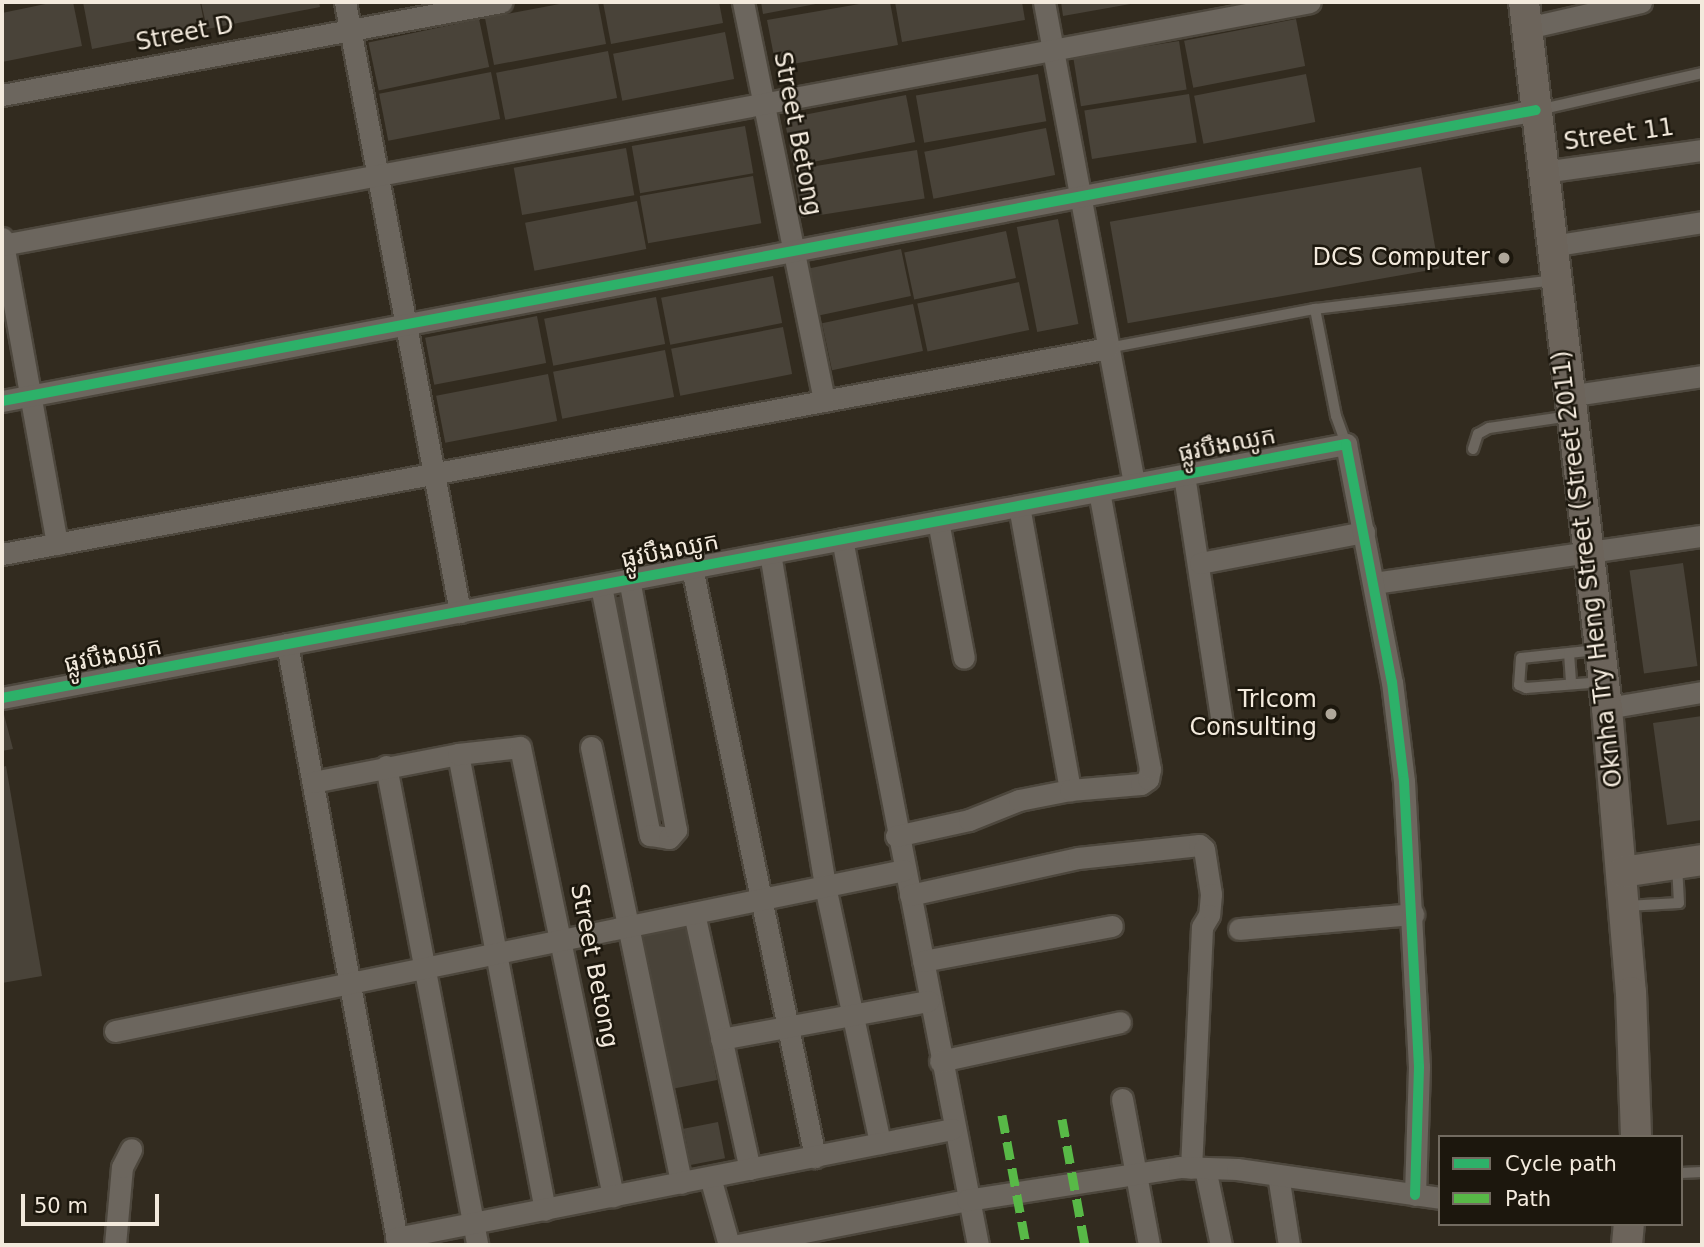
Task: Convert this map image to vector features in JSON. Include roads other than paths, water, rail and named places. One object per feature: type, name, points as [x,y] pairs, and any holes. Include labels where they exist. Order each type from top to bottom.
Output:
[{"type":"main road","name":"Oknha Try Heng Street (Street 2011)","points":[[1525,15],[1568,406],[1605,695],[1625,906],[1636,1135]]},
{"type":"main road","points":[[1622,872],[1690,862]]},
{"type":"street","points":[[345,2],[460,612]]},
{"type":"street","name":"Street D","points":[[2,95],[502,2]]},
{"type":"street","name":"Street Betong","points":[[743,2],[824,401]]},
{"type":"street","points":[[1044,2],[1134,484]]},
{"type":"street","points":[[57,544],[2,242],[1310,2]]},
{"type":"street","points":[[1525,15],[1642,2]]},
{"type":"street","points":[[2,401],[1080,199],[1536,110]]},
{"type":"street","name":"Street 11","points":[[1543,172],[1702,150]]},
{"type":"street","points":[[1551,246],[1702,222]]},
{"type":"street","points":[[2,554],[1108,348]]},
{"type":"street","points":[[1568,406],[1702,376]]},
{"type":"street","points":[[1346,444],[1374,583],[1404,781],[1419,1067],[1415,1195]]},
{"type":"street","name":"ផ្លូវបឹងឈូក","points":[[2,698],[1346,444]]},
{"type":"street","points":[[1184,475],[1200,563],[1222,722]]},
{"type":"street","points":[[896,836],[1070,790],[1141,784],[1149,779],[1150,769],[1099,491]]},
{"type":"street","points":[[1019,506],[1070,790]]},
{"type":"street","points":[[938,521],[964,658]]},
{"type":"street","points":[[1200,563],[1364,532]]},
{"type":"street","points":[[1374,583],[1588,552],[1630,554],[1660,549],[1666,542],[1702,536]]},
{"type":"street","points":[[842,539],[896,836],[923,961],[952,1129],[978,1245]]},
{"type":"street","points":[[770,553],[825,886],[880,1143]]},
{"type":"street","points":[[692,568],[759,900],[815,1157]]},
{"type":"street","points":[[601,586],[650,835],[669,838],[676,830],[629,580]]},
{"type":"street","points":[[287,644],[397,1242],[475,1235],[545,1210],[952,1129]]},
{"type":"street","points":[[1605,695],[1702,692]]},
{"type":"street","name":"Street Betong","points":[[458,754],[520,747],[613,1196]]},
{"type":"street","points":[[591,747],[631,926],[681,1183]]},
{"type":"street","points":[[313,782],[458,754],[494,954],[545,1210]]},
{"type":"street","points":[[386,766],[475,1235]]},
{"type":"street","points":[[910,895],[1079,858],[1199,845],[1204,849],[1211,894],[1209,915],[1202,928],[1198,1168],[1221,1245]]},
{"type":"street","points":[[115,1031],[904,870]]},
{"type":"street","points":[[694,913],[750,1169]]},
{"type":"street","points":[[1239,929],[1413,914]]},
{"type":"street","points":[[923,961],[1112,926]]},
{"type":"street","points":[[722,1039],[929,1001]]},
{"type":"street","points":[[940,1062],[1120,1022]]},
{"type":"street","points":[[1122,1099],[1149,1245]]},
{"type":"street","points":[[115,1245],[122,1167],[131,1149]]},
{"type":"street","points":[[738,1245],[967,1200],[1135,1171],[1198,1168],[1278,1175],[1438,1198]]},
{"type":"street","points":[[1278,1175],[1289,1245]]},
{"type":"street","points":[[710,1177],[729,1245]]},
{"type":"lane","points":[[1536,110],[1702,73]]},
{"type":"lane","points":[[1108,348],[1315,309],[1554,281]]},
{"type":"lane","points":[[1315,309],[1336,416],[1346,444]]},
{"type":"lane","points":[[1474,449],[1478,434],[1489,428],[1568,406]]},
{"type":"lane","points":[[1600,650],[1518,660],[1519,685],[1526,688],[1571,684],[1605,695]]},
{"type":"lane","points":[[1569,653],[1571,684]]},
{"type":"lane","points":[[1625,906],[1679,903],[1690,862]]},
{"type":"lane","points":[[1683,1173],[1702,1172]]},
{"type":"place","name":"DCS Computer","points":[[1504,258]]},
{"type":"place","name":"TrIcom Consulting","points":[[1331,714]]}]
